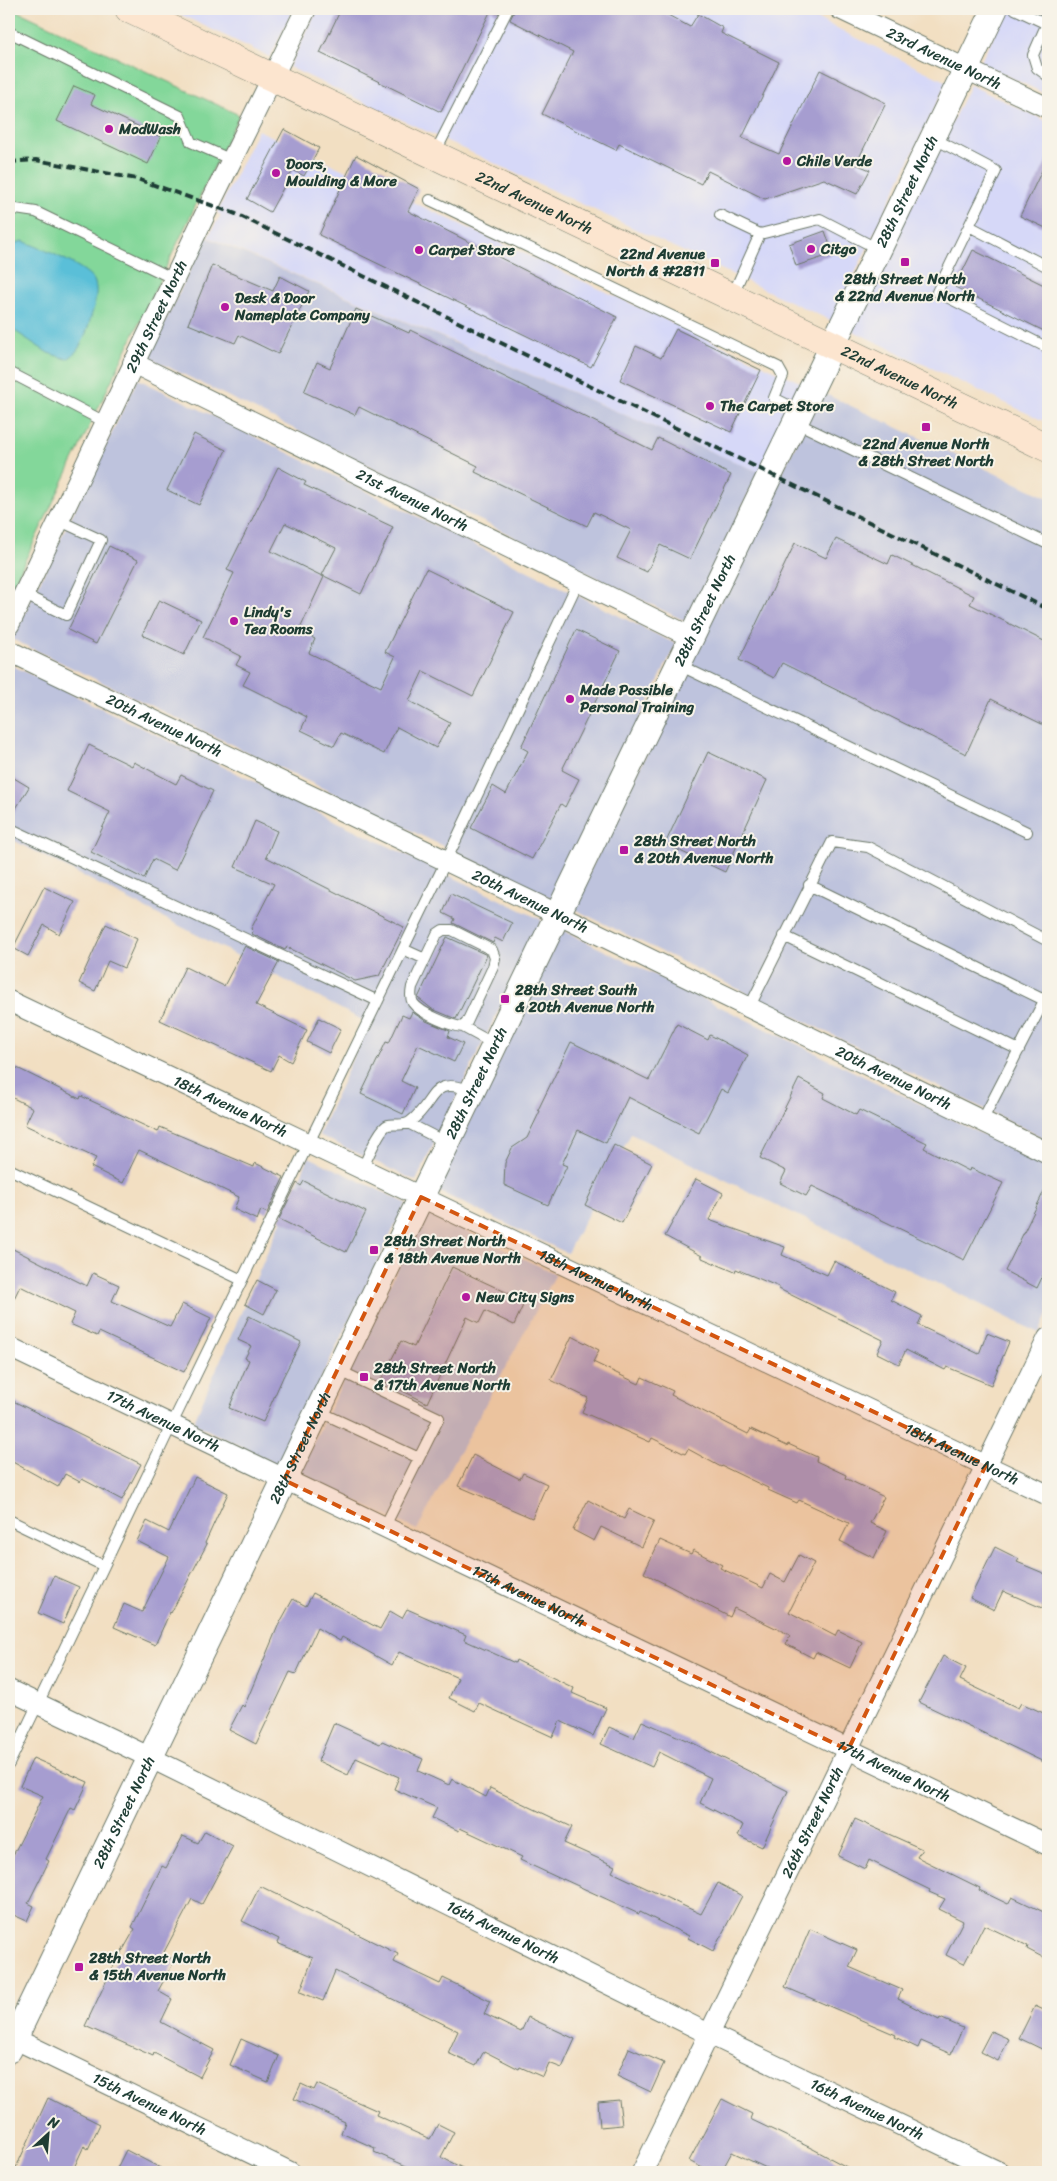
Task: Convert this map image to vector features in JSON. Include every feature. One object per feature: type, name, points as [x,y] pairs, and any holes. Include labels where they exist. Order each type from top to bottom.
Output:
[{"type":"main road","name":"22nd Avenue North","points":[[129,9],[1048,448]]},
{"type":"street","name":"29th Street North","points":[[9,625],[133,363],[306,9]]},
{"type":"street","name":"23rd Avenue North","points":[[840,9],[1048,108]]},
{"type":"street","name":"28th Street North","points":[[11,2041],[151,1758],[994,9]]},
{"type":"street","name":"21st Avenue North","points":[[133,363],[691,638]]},
{"type":"street","name":"20th Avenue North","points":[[9,651],[557,914],[1048,1153]]},
{"type":"street","name":"18th Avenue North","points":[[9,1001],[1048,1495]]},
{"type":"street","name":"26th Street North","points":[[642,2172],[1048,1338]]},
{"type":"street","name":"17th Avenue North","points":[[9,1347],[1048,1846]]},
{"type":"street","name":"16th Avenue North","points":[[9,1690],[151,1758],[709,2034],[999,2172]]},
{"type":"street","name":"15th Avenue North","points":[[11,2041],[290,2172]]},
{"type":"lane","points":[[435,154],[508,9]]},
{"type":"lane","points":[[1015,9],[1048,22],[1033,56],[1037,68],[1048,76]]},
{"type":"lane","points":[[9,32],[180,116],[191,142],[232,160]]},
{"type":"lane","points":[[932,138],[996,171],[937,292],[1048,348]]},
{"type":"lane","points":[[430,200],[778,367],[783,376],[774,398],[798,417],[1048,544]]},
{"type":"lane","points":[[9,208],[36,212],[174,279]]},
{"type":"lane","points":[[720,216],[760,234],[820,219],[878,249]]},
{"type":"lane","points":[[969,226],[1048,267]]},
{"type":"lane","points":[[731,296],[760,234]]},
{"type":"lane","points":[[9,372],[105,422]]},
{"type":"lane","points":[[23,594],[66,615],[102,540],[58,520]]},
{"type":"lane","points":[[9,1764],[446,861],[578,582]]},
{"type":"lane","points":[[678,664],[1027,832]]},
{"type":"lane","points":[[9,828],[378,1001]]},
{"type":"lane","points":[[749,1008],[832,842],[868,847],[1048,941]]},
{"type":"lane","points":[[810,885],[1046,996],[982,1121]]},
{"type":"lane","points":[[463,1027],[493,967],[494,958],[492,950],[452,930],[443,930],[437,934],[412,987],[411,996],[414,1004],[422,1011],[455,1026],[463,1027],[494,1044]]},
{"type":"lane","points":[[784,936],[1019,1050]]},
{"type":"lane","points":[[403,949],[425,959]]},
{"type":"lane","points":[[408,1124],[417,1116],[438,1088],[447,1085],[459,1086],[472,1091]]},
{"type":"lane","points":[[362,1169],[382,1130],[388,1125],[408,1124],[447,1143]]},
{"type":"lane","points":[[9,1169],[242,1280]]},
{"type":"lane","points":[[337,1369],[438,1418],[384,1528]]},
{"type":"lane","points":[[318,1411],[419,1458]]},
{"type":"lane","points":[[9,1520],[104,1566]]},
{"type":"highlighted area","points":[[421,1197],[986,1465],[848,1750],[284,1480]]},
{"type":"shaded area","points":[[169,9],[294,9],[270,57]]},
{"type":"shaded area","points":[[318,9],[797,9],[947,82],[832,321],[289,67]]},
{"type":"shaded area","points":[[1007,9],[1048,9],[1048,95],[980,63]]},
{"type":"shaded area","points":[[970,85],[1048,122],[1048,423],[851,330]]},
{"type":"shaded area","points":[[258,130],[802,383],[759,472],[208,237],[221,215],[217,213]]},
{"type":"shaded area","points":[[206,237],[759,472],[687,622],[148,357]]},
{"type":"shaded area","points":[[138,379],[676,644],[553,899],[12,639]]},
{"type":"shaded area","points":[[821,392],[1048,498],[1048,1140],[572,908]]},
{"type":"shaded area","points":[[9,664],[542,920],[416,1181],[319,1135],[368,1023],[9,838]]},
{"type":"shaded area","points":[[562,930],[1048,1166],[1048,1313],[1039,1333],[631,1134],[567,1253],[436,1190]]},
{"type":"shaded area","points":[[309,1157],[406,1203],[279,1465],[193,1423]]},
{"type":"shaded area","points":[[425,1212],[556,1274],[417,1530],[298,1474]]},
{"type":"green space","points":[[9,9],[13,9],[239,115],[9,594]]},
{"type":"water","points":[[23,241],[75,265],[92,277],[95,283],[96,299],[86,334],[75,353],[67,359],[48,353],[9,327],[9,245]]},
{"type":"building","points":[[341,9],[500,9],[498,14],[491,10],[441,112],[320,53]]},
{"type":"building","points":[[515,9],[657,9],[690,27],[698,14],[723,28],[721,33],[779,62],[742,138],[779,154],[820,70],[886,103],[856,164],[870,170],[857,194],[824,179],[765,199],[708,171],[701,184],[619,144],[616,150],[542,114],[573,52],[510,20]]},
{"type":"building","name":"ModWash","points":[[74,86],[95,95],[91,104],[161,137],[148,164],[57,121]]},
{"type":"building","name":"Doors, Moulding & More","points":[[284,129],[319,148],[304,176],[293,170],[270,212],[247,199]]},
{"type":"building","name":"Carpet Store","points":[[356,155],[419,189],[408,211],[617,317],[591,367],[319,235]]},
{"type":"building","points":[[1048,158],[1048,229],[1020,216]]},
{"type":"building","name":"Citgo","points":[[825,231],[833,254],[796,266],[789,244]]},
{"type":"building","points":[[973,250],[1048,287],[1048,333],[955,287]]},
{"type":"building","points":[[212,265],[273,291],[280,276],[309,291],[278,354],[239,335],[235,343],[188,324]]},
{"type":"building","points":[[356,309],[409,333],[410,330],[652,450],[658,438],[731,475],[690,559],[660,545],[647,572],[617,558],[631,530],[594,512],[587,526],[475,472],[478,466],[359,407],[355,415],[304,392],[317,362],[330,368]]},
{"type":"building","name":"The Carpet Store","points":[[676,329],[761,370],[731,432],[620,380],[636,346],[661,358]]},
{"type":"building","points":[[194,434],[226,450],[199,505],[167,490]]},
{"type":"building","points":[[278,467],[306,482],[304,485],[393,527],[361,594],[322,575],[336,548],[285,523],[271,551],[324,577],[299,631],[315,639],[309,653],[381,687],[395,657],[385,652],[426,569],[514,612],[473,696],[423,671],[409,701],[450,723],[436,748],[397,727],[384,754],[341,733],[334,746],[301,730],[307,717],[243,685],[250,672],[236,665],[241,656],[203,637],[234,573],[227,570]]},
{"type":"building","points":[[836,539],[888,564],[892,555],[974,596],[970,604],[1048,643],[1048,727],[991,699],[966,754],[782,663],[774,678],[739,660],[795,543],[826,558]]},
{"type":"building","points":[[109,546],[138,560],[96,644],[68,630]]},
{"type":"building","points":[[159,600],[201,620],[184,655],[142,635]]},
{"type":"building","points":[[576,630],[620,651],[562,770],[579,779],[565,807],[561,804],[532,859],[471,828],[493,786],[506,794],[528,751],[521,747]]},
{"type":"building","points":[[89,745],[132,766],[134,762],[176,784],[181,775],[213,791],[175,870],[153,859],[144,879],[91,852],[110,812],[67,791]]},
{"type":"building","points":[[708,752],[767,780],[725,872],[665,844]]},
{"type":"building","points":[[9,775],[29,787],[9,820]]},
{"type":"building","points":[[255,821],[277,831],[266,857],[404,927],[379,976],[355,981],[287,947],[285,950],[252,934],[253,931],[251,929],[274,884],[235,867]]},
{"type":"building","points":[[44,887],[75,902],[59,934],[44,925],[28,956],[13,948]]},
{"type":"building","points":[[451,894],[512,923],[503,942],[495,938],[493,943],[453,923],[455,919],[443,913]]},
{"type":"building","points":[[106,924],[137,939],[124,968],[108,961],[95,991],[79,983]]},
{"type":"building","points":[[447,937],[487,955],[456,1019],[432,1009],[418,998]]},
{"type":"building","points":[[245,946],[279,962],[256,1005],[307,1030],[291,1062],[279,1055],[271,1071],[160,1020],[185,967],[224,986]]},
{"type":"building","points":[[412,1012],[426,1021],[450,1031],[448,1037],[463,1044],[454,1062],[418,1045],[401,1081],[415,1088],[403,1114],[361,1094],[386,1042],[389,1043],[402,1015],[409,1018]]},
{"type":"building","points":[[319,1018],[341,1029],[329,1053],[307,1042]]},
{"type":"building","points":[[677,1024],[708,1040],[710,1035],[748,1055],[728,1093],[721,1089],[699,1133],[628,1097],[606,1143],[578,1130],[562,1164],[567,1166],[548,1205],[504,1185],[505,1163],[512,1148],[527,1138],[540,1111],[538,1110],[571,1042],[649,1080]]},
{"type":"building","points":[[9,1064],[80,1099],[81,1096],[158,1132],[160,1127],[254,1167],[255,1163],[284,1177],[267,1213],[261,1210],[257,1220],[234,1209],[239,1197],[139,1150],[123,1183],[91,1167],[96,1158],[25,1125],[33,1108],[9,1096]]},
{"type":"building","points":[[799,1079],[825,1093],[823,1098],[856,1115],[859,1110],[927,1143],[924,1148],[969,1171],[970,1168],[1003,1183],[964,1260],[812,1186],[806,1196],[780,1183],[786,1171],[760,1158]]},
{"type":"building","points":[[614,1145],[652,1164],[622,1223],[585,1205]]},
{"type":"building","points":[[696,1179],[723,1193],[709,1220],[785,1247],[782,1255],[827,1275],[834,1261],[895,1292],[891,1300],[922,1316],[918,1325],[979,1354],[987,1333],[1009,1342],[991,1385],[947,1367],[945,1370],[906,1350],[899,1364],[877,1353],[883,1340],[779,1289],[779,1287],[736,1269],[735,1272],[702,1258],[702,1256],[665,1236]]},
{"type":"building","points":[[304,1181],[366,1212],[346,1252],[279,1219],[297,1183],[301,1186]]},
{"type":"building","points":[[1048,1183],[1048,1265],[1037,1288],[1005,1271]]},
{"type":"building","points":[[9,1247],[87,1286],[93,1273],[119,1285],[112,1301],[170,1327],[182,1304],[211,1318],[184,1372],[99,1332],[97,1336],[70,1324],[75,1313],[20,1286],[9,1309]]},
{"type":"building","points":[[452,1267],[525,1301],[514,1325],[485,1311],[479,1323],[467,1317],[427,1403],[381,1380],[401,1341],[414,1347]]},
{"type":"building","points":[[257,1280],[276,1290],[264,1314],[245,1304]]},
{"type":"building","points":[[249,1316],[301,1342],[263,1422],[229,1408],[249,1360],[245,1358],[251,1346],[238,1340]]},
{"type":"building","points":[[572,1336],[599,1350],[593,1362],[639,1384],[642,1377],[673,1391],[671,1395],[748,1434],[751,1429],[787,1446],[788,1444],[817,1457],[816,1461],[846,1475],[845,1478],[884,1497],[870,1523],[887,1531],[874,1558],[840,1541],[849,1523],[799,1500],[797,1503],[768,1490],[768,1488],[721,1467],[688,1449],[685,1454],[652,1438],[650,1442],[582,1412],[588,1398],[551,1380]]},
{"type":"building","points":[[9,1399],[141,1464],[122,1500],[82,1479],[80,1482],[65,1474],[58,1487],[9,1460]]},
{"type":"building","points":[[473,1455],[520,1479],[523,1473],[547,1484],[532,1518],[458,1486]]},
{"type":"building","points":[[195,1477],[228,1493],[205,1543],[207,1544],[170,1612],[155,1645],[114,1627],[124,1604],[142,1612],[169,1557],[137,1541],[147,1521],[169,1532]]},
{"type":"building","points":[[588,1500],[624,1519],[629,1509],[654,1521],[642,1547],[601,1527],[594,1541],[573,1530]]},
{"type":"building","points":[[660,1540],[691,1554],[693,1550],[722,1565],[720,1568],[763,1588],[770,1574],[785,1582],[799,1555],[814,1563],[789,1612],[835,1636],[838,1630],[862,1642],[850,1668],[816,1652],[813,1658],[786,1644],[790,1635],[734,1608],[730,1617],[644,1573]]},
{"type":"building","points":[[995,1547],[1019,1559],[1017,1562],[1048,1575],[1048,1593],[1042,1608],[1003,1591],[994,1610],[970,1598]]},
{"type":"building","points":[[54,1576],[79,1587],[63,1624],[38,1613]]},
{"type":"building","points":[[313,1593],[380,1629],[390,1611],[402,1618],[407,1609],[466,1635],[464,1640],[515,1663],[516,1660],[574,1688],[572,1693],[606,1708],[593,1736],[560,1721],[553,1737],[479,1703],[475,1711],[449,1698],[458,1678],[399,1652],[392,1665],[342,1637],[340,1641],[317,1628],[296,1674],[290,1672],[256,1744],[229,1730],[242,1705],[244,1707],[278,1626],[293,1599],[306,1606]]},
{"type":"building","points":[[943,1656],[966,1668],[960,1680],[1018,1708],[1021,1703],[1048,1715],[1048,1764],[919,1702]]},
{"type":"building","points":[[642,1721],[693,1743],[788,1791],[762,1847],[738,1836],[743,1825],[700,1803],[711,1778],[659,1752],[652,1767],[601,1744],[609,1727],[634,1738]]},
{"type":"building","points":[[334,1723],[380,1744],[382,1741],[423,1759],[418,1771],[449,1785],[452,1779],[486,1797],[490,1788],[572,1827],[564,1843],[615,1866],[612,1872],[701,1914],[718,1883],[742,1896],[713,1951],[688,1938],[689,1936],[640,1912],[639,1914],[563,1880],[520,1860],[522,1857],[460,1828],[459,1831],[432,1818],[437,1808],[394,1789],[399,1777],[356,1758],[348,1775],[318,1761]]},
{"type":"building","points":[[33,1758],[88,1782],[75,1810],[71,1808],[46,1859],[49,1861],[28,1903],[34,1906],[27,1921],[9,1913],[9,1863],[43,1796],[20,1786]]},
{"type":"building","points":[[855,1819],[922,1849],[917,1857],[980,1888],[979,1890],[1008,1904],[1012,1897],[1048,1914],[1048,1960],[1027,1949],[1028,1946],[984,1925],[964,1964],[946,1955],[963,1921],[939,1909],[945,1899],[869,1860],[865,1869],[838,1856]]},
{"type":"building","points":[[205,1831],[233,1846],[202,1904],[192,1899],[163,1954],[175,1960],[158,1991],[172,1999],[161,2022],[214,2050],[200,2077],[154,2053],[153,2056],[85,2026],[112,1969],[135,1929],[132,1927],[162,1866],[166,1868],[183,1836],[198,1843]]},
{"type":"building","points":[[260,1886],[398,1954],[394,1962],[440,1984],[443,1978],[490,2001],[484,2014],[521,2032],[528,2017],[575,2039],[562,2068],[549,2063],[543,2077],[520,2067],[519,2069],[484,2051],[476,2066],[448,2053],[458,2031],[335,1971],[323,2001],[300,1992],[313,1958],[277,1943],[279,1939],[242,1921]]},
{"type":"building","points":[[810,1929],[857,1950],[849,1967],[902,1990],[898,1999],[939,2020],[940,2018],[963,2028],[951,2054],[921,2041],[918,2048],[895,2037],[896,2035],[785,1987]]},
{"type":"building","points":[[1035,2006],[1048,2012],[1048,2052],[1019,2038]]},
{"type":"building","points":[[991,2031],[1009,2039],[998,2061],[980,2052]]},
{"type":"building","points":[[241,2039],[279,2056],[268,2082],[230,2065]]},
{"type":"building","points":[[629,2048],[664,2063],[651,2092],[617,2076]]},
{"type":"building","points":[[301,2084],[314,2090],[317,2084],[378,2111],[376,2115],[430,2139],[438,2124],[454,2132],[441,2157],[470,2172],[420,2172],[374,2152],[375,2148],[341,2133],[345,2122],[294,2099]]},
{"type":"building","points":[[48,2098],[100,2124],[88,2149],[84,2146],[72,2172],[14,2172]]},
{"type":"building","points":[[722,2099],[752,2114],[750,2119],[856,2172],[775,2172],[732,2152],[721,2172],[710,2172],[689,2161]]},
{"type":"building","points":[[619,2100],[622,2125],[600,2127],[598,2102]]},
{"type":"building","points":[[126,2150],[168,2172],[115,2172]]},
{"type":"railway","points":[[9,162],[36,160],[137,179],[236,214],[1048,609]]},
{"type":"place","name":"ModWash","points":[[109,129]]},
{"type":"place","name":"Chile Verde","points":[[787,161]]},
{"type":"place","name":"Doors, Moulding & More","points":[[276,173]]},
{"type":"place","name":"Citgo","points":[[811,249]]},
{"type":"place","name":"Carpet Store","points":[[419,250]]},
{"type":"place","name":"28th Street North & 22nd Avenue North","points":[[905,262]]},
{"type":"place","name":"22nd Avenue North & #2811","points":[[715,263]]},
{"type":"place","name":"Desk & Door Nameplate Company","points":[[225,307]]},
{"type":"place","name":"The Carpet Store","points":[[710,406]]},
{"type":"place","name":"22nd Avenue North & 28th Street North","points":[[926,427]]},
{"type":"place","name":"Lindy's Tea Rooms","points":[[234,621]]},
{"type":"place","name":"Made Possible Personal Training","points":[[570,699]]},
{"type":"place","name":"28th Street North & 20th Avenue North","points":[[624,850]]},
{"type":"place","name":"28th Street South & 20th Avenue North","points":[[505,999]]},
{"type":"place","name":"28th Street North & 18th Avenue North","points":[[374,1250]]},
{"type":"place","name":"New City Signs","points":[[466,1297]]},
{"type":"place","name":"28th Street North & 17th Avenue North","points":[[364,1377]]},
{"type":"place","name":"28th Street North & 15th Avenue North","points":[[79,1967]]}]
